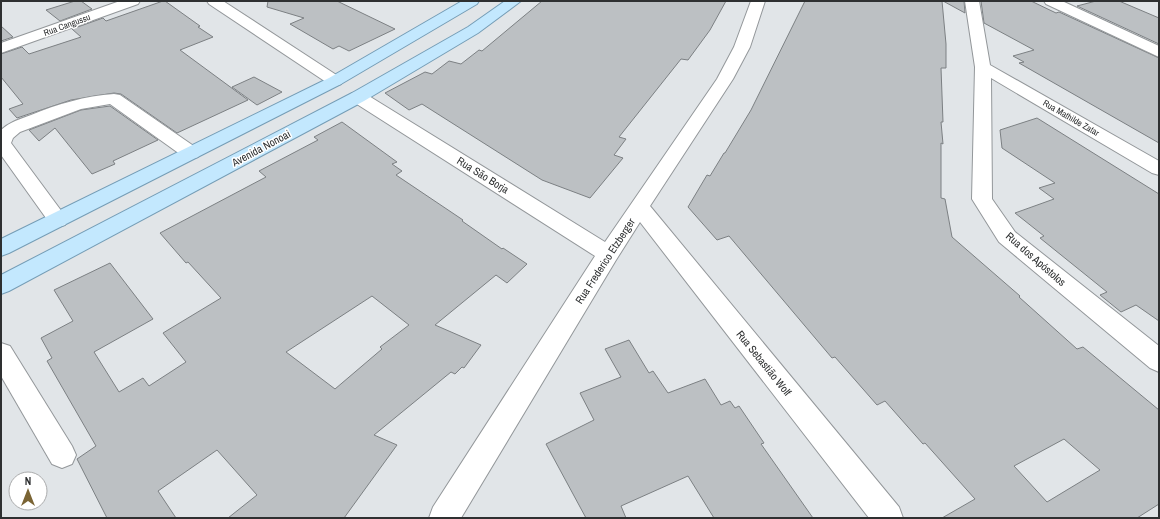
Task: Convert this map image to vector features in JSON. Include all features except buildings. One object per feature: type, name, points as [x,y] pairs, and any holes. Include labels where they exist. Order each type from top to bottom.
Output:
[{"type":"main road","points":[[1,248],[335,81],[472,1]]},
{"type":"main road","name":"Avenida Nonoai","points":[[1,285],[358,97],[473,30],[514,1]]},
{"type":"street","name":"Rua Cangussu","points":[[1,48],[133,1]]},
{"type":"street","points":[[214,1],[335,81]]},
{"type":"street","name":"Rua Frederico Etzberger","points":[[444,518],[608,254],[725,78],[742,47],[758,1]]},
{"type":"street","name":"Rua dos Apóstolos","points":[[972,1],[982,67],[982,199],[1006,237],[1159,362]]},
{"type":"street","points":[[1051,1],[1159,52]]},
{"type":"street","name":"Rua Mathilde Zatar","points":[[982,67],[1159,168]]},
{"type":"street","name":"Rua São Borja","points":[[358,97],[608,254]]},
{"type":"street","points":[[58,220],[2,143],[6,136],[14,128],[83,102],[100,99],[114,99],[191,153]]},
{"type":"street","name":"Rua Sebastião Wolf","points":[[640,207],[888,518]]},
{"type":"street","points":[[1,353],[62,455]]}]
